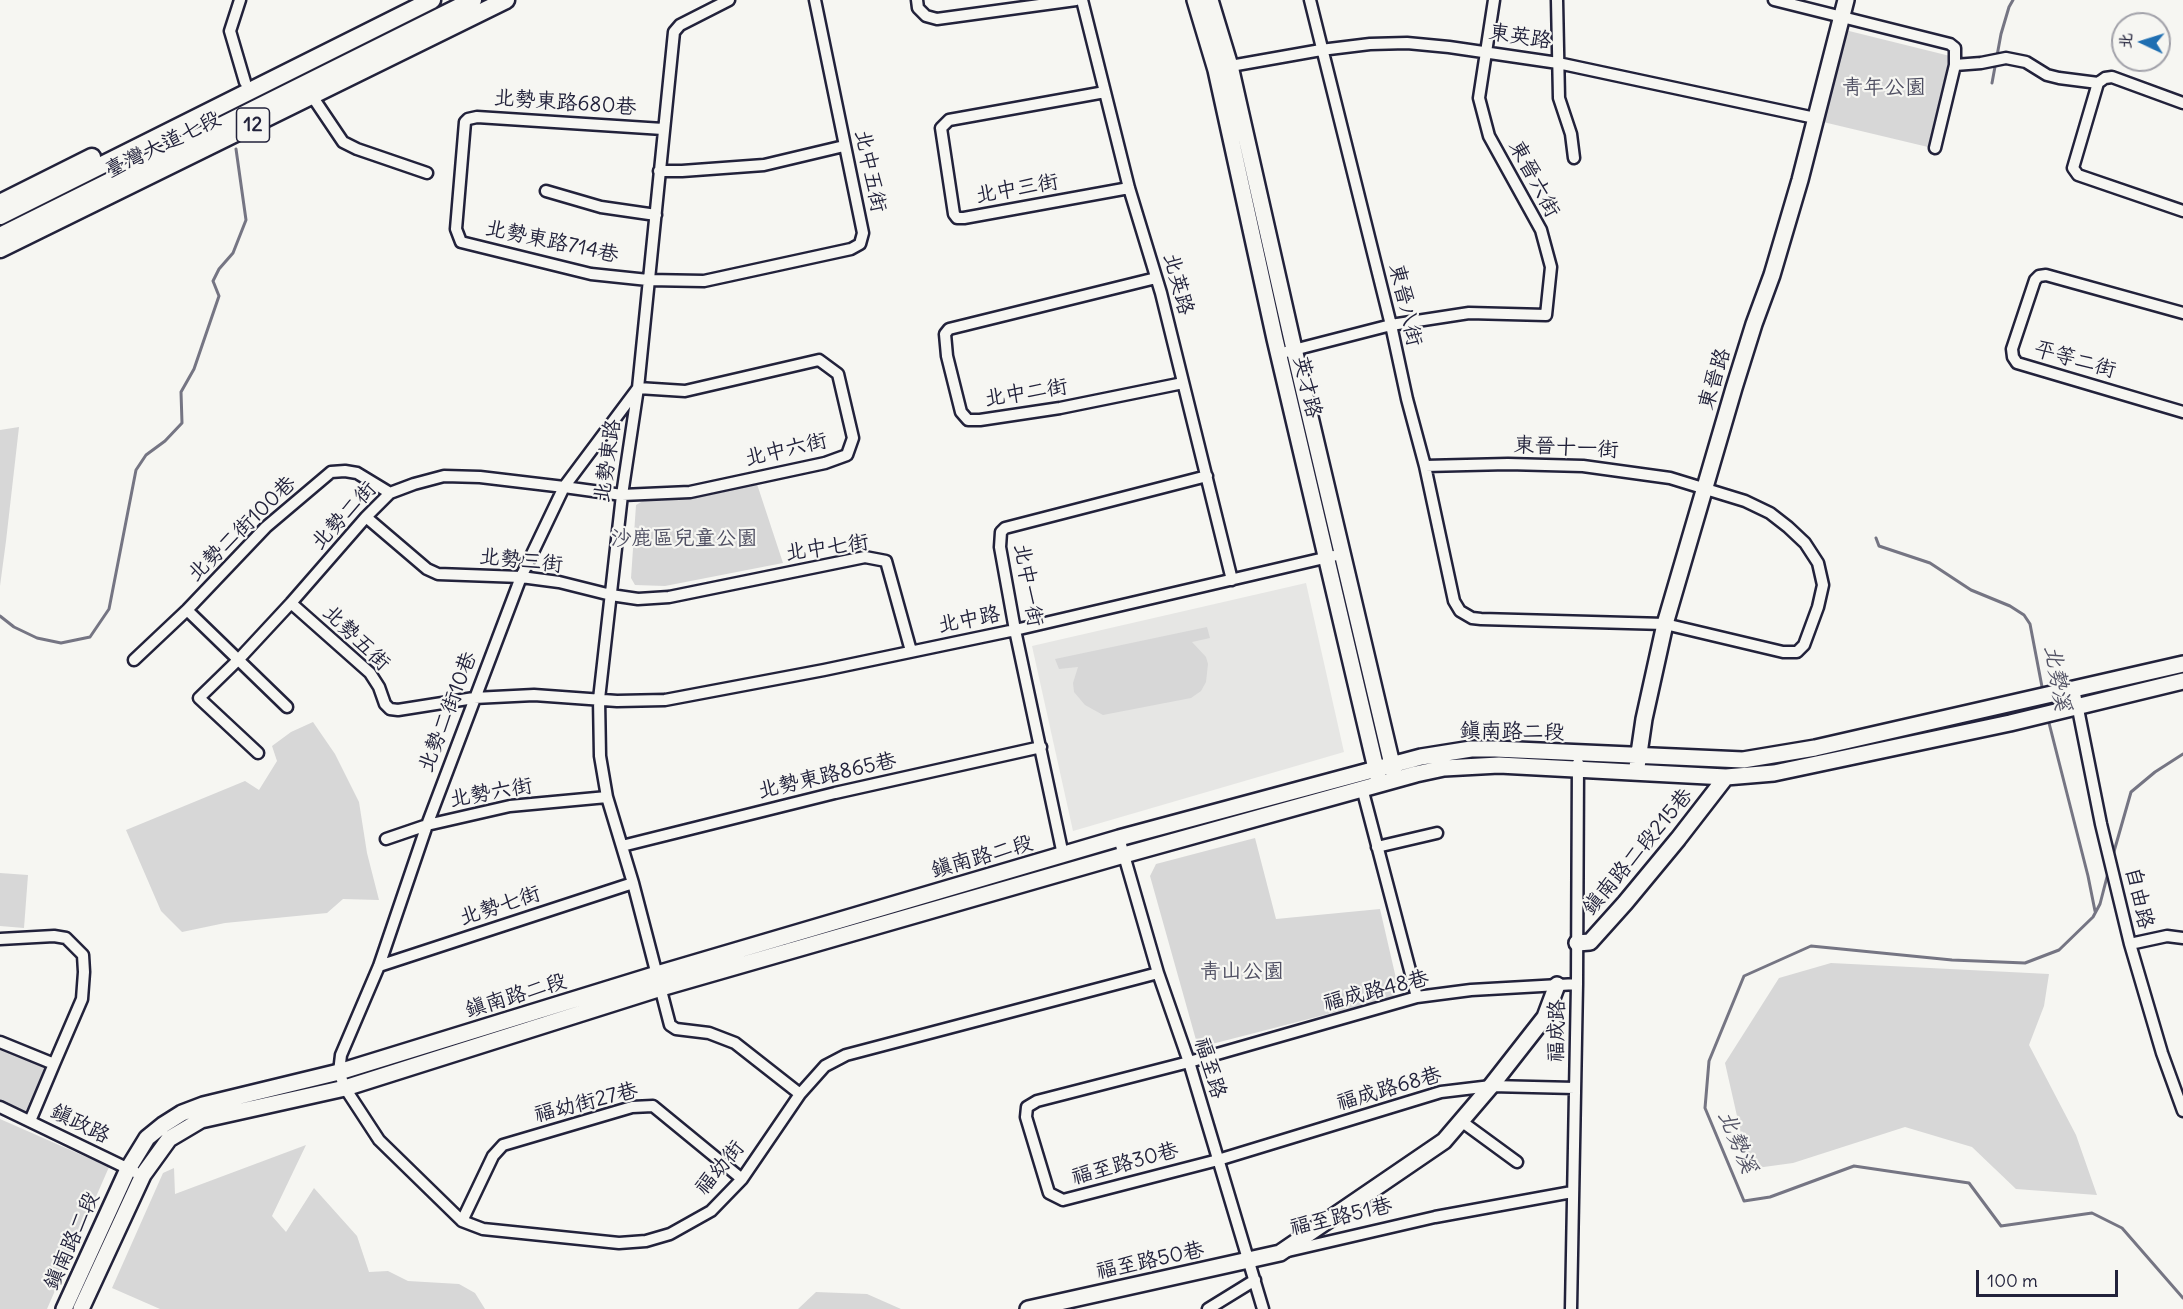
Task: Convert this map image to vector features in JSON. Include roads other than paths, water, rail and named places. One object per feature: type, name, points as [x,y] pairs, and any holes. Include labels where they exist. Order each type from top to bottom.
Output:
[{"type":"main road","name":"臺灣大道七段","points":[[0,202],[410,0]]},
{"type":"main road","name":"臺灣大道七段","points":[[0,216],[432,0]]},
{"type":"main road","name":"臺灣大道七段","points":[[0,236],[473,0]]},
{"type":"main road","name":"臺灣大道七段","points":[[0,249],[506,0]]},
{"type":"street","points":[[240,0],[230,31],[245,82]]},
{"type":"street","name":"北勢東路","points":[[729,0],[680,25],[674,32],[638,388],[622,495],[599,699],[600,756],[607,797],[633,883],[670,1025],[676,1029],[709,1033],[735,1043],[800,1094]]},
{"type":"street","name":"北中五街","points":[[648,280],[704,281],[851,249],[860,243],[863,232],[815,0]]},
{"type":"street","points":[[917,0],[918,9],[926,16],[937,19],[1076,0]]},
{"type":"street","name":"北英路","points":[[1082,0],[1130,188],[1156,278],[1232,580]]},
{"type":"street","name":"英才路","points":[[1195,0],[1223,68],[1294,350],[1395,780]]},
{"type":"street","name":"英才路","points":[[1210,0],[1278,354],[1379,784]]},
{"type":"street","name":"東晉八街","points":[[1310,0],[1425,466],[1454,601],[1460,611],[1467,616],[1481,620],[1665,624]]},
{"type":"street","points":[[1486,51],[1494,0]]},
{"type":"street","points":[[1557,0],[1559,99],[1571,134],[1574,158]]},
{"type":"street","points":[[1774,0],[1950,44],[1955,48],[1955,64],[1935,148]]},
{"type":"street","name":"東晉路","points":[[1636,773],[1665,624],[1754,324],[1772,275],[1846,0]]},
{"type":"street","name":"東英路","points":[[1223,68],[1321,50],[1370,44],[1407,43],[1486,51],[1558,63],[1815,118]]},
{"type":"street","name":"東晉六街","points":[[1391,325],[1469,313],[1546,315],[1551,267],[1541,230],[1489,136],[1479,98],[1486,51]]},
{"type":"street","points":[[1955,64],[1981,63],[2006,58],[2026,62],[2047,75],[2098,83]]},
{"type":"street","points":[[2183,103],[2112,77],[2104,78],[2098,83],[2073,168],[2078,175],[2183,212]]},
{"type":"street","name":"北中三街","points":[[1105,92],[949,120],[941,128],[954,214],[957,218],[964,218],[1130,188]]},
{"type":"street","points":[[312,96],[343,142],[427,173]]},
{"type":"street","name":"北勢東路680巷","points":[[456,229],[465,123],[468,119],[477,117],[663,129]]},
{"type":"street","points":[[659,171],[764,165],[844,146]]},
{"type":"street","points":[[546,191],[601,207],[656,215]]},
{"type":"street","name":"北勢東路714巷","points":[[456,229],[461,242],[479,248],[591,274],[648,280]]},
{"type":"street","name":"平等二街","points":[[2183,313],[2046,275],[2039,276],[2035,280],[2012,349],[2017,363],[2183,412]]},
{"type":"street","name":"北中二街","points":[[1156,278],[950,329],[945,334],[947,356],[961,412],[968,420],[980,420],[1060,408],[1183,383]]},
{"type":"street","points":[[1278,354],[1391,325]]},
{"type":"street","name":"北中六街","points":[[622,495],[690,492],[825,463],[847,455],[853,438],[838,374],[819,360],[685,391],[638,388]]},
{"type":"street","name":"北勢二街10巷","points":[[339,1072],[341,1055],[379,966],[427,825],[521,577],[564,487],[638,388]]},
{"type":"street","name":"東晉十一街","points":[[1425,466],[1508,464],[1583,466],[1645,473],[1745,501],[1770,513],[1804,543],[1818,563],[1823,585],[1818,607],[1804,645],[1797,652],[1783,652],[1665,624]]},
{"type":"street","name":"北勢二街100巷","points":[[134,660],[187,610],[266,527],[331,472],[357,473],[390,493]]},
{"type":"street","name":"北勢二街","points":[[258,753],[199,698],[239,659],[390,493],[444,476],[480,477],[622,495]]},
{"type":"street","name":"北中一街","points":[[1063,855],[1000,547],[1001,532],[1005,528],[1207,476]]},
{"type":"street","name":"北勢三街","points":[[366,517],[427,569],[438,574],[521,577],[559,582],[611,595]]},
{"type":"street","name":"北中路","points":[[599,699],[665,700],[824,670],[1016,630],[1342,554]]},
{"type":"street","name":"北中七街","points":[[611,595],[638,598],[669,597],[865,557],[878,559],[886,561],[911,651]]},
{"type":"street","name":"北勢五街","points":[[291,603],[369,673],[379,687],[385,704],[390,708],[398,710],[474,698],[534,695],[599,699]]},
{"type":"street","points":[[187,610],[287,707]]},
{"type":"street","name":"鎮南路二段","points":[[81,1309],[143,1175],[169,1138],[201,1120],[345,1088],[659,981],[1063,855],[1391,764],[1471,749],[1743,760],[1827,746],[2183,664]]},
{"type":"street","name":"鎮南路二段","points":[[64,1309],[128,1169],[147,1138],[182,1113],[203,1105],[339,1072],[659,981],[1362,788],[1460,766],[1499,765],[1742,777],[1800,769],[2078,707],[2183,681]]},
{"type":"street","name":"自由路","points":[[2074,689],[2101,824],[2130,944],[2162,1053],[2183,1111]]},
{"type":"street","name":"北勢東路865巷","points":[[622,846],[835,793],[1041,747]]},
{"type":"street","name":"福成路","points":[[1571,1309],[1577,984],[1578,754]]},
{"type":"street","name":"鎮南路二段215巷","points":[[1577,943],[1590,942],[1678,839],[1726,777]]},
{"type":"street","points":[[1362,788],[1417,997]]},
{"type":"street","name":"北勢六街","points":[[386,839],[427,825],[510,806],[607,797]]},
{"type":"street","points":[[1377,847],[1437,833]]},
{"type":"street","name":"福至路","points":[[1119,838],[1158,973],[1189,1062],[1263,1309]]},
{"type":"street","name":"北勢七街","points":[[379,966],[633,883]]},
{"type":"street","points":[[0,939],[54,936],[66,938],[83,955],[82,999],[30,1121]]},
{"type":"street","points":[[2130,944],[2167,936],[2183,938]]},
{"type":"street","name":"福幼街","points":[[339,1072],[345,1088],[379,1140],[462,1221],[483,1229],[619,1243],[646,1241],[670,1234],[711,1211],[742,1179],[800,1094],[825,1066],[846,1055],[1158,973]]},
{"type":"street","name":"福成路48巷","points":[[1189,1062],[1417,997],[1471,990],[1577,984]]},
{"type":"street","name":"福至路51巷","points":[[1280,1253],[1444,1141],[1545,1017],[1557,985]]},
{"type":"street","points":[[0,1042],[54,1064]]},
{"type":"street","name":"福至路30巷","points":[[1189,1062],[1037,1101],[1028,1107],[1026,1117],[1033,1144],[1049,1193],[1063,1200],[1218,1160]]},
{"type":"street","name":"福成路68巷","points":[[1218,1160],[1441,1092],[1491,1086],[1575,1088]]},
{"type":"street","name":"福幼街27巷","points":[[462,1221],[493,1156],[503,1145],[632,1107],[653,1106],[742,1179]]},
{"type":"street","name":"鎮政路","points":[[0,1107],[143,1175]]},
{"type":"street","points":[[1461,1121],[1517,1162]]},
{"type":"street","name":"福至路51巷","points":[[1280,1253],[1435,1217],[1572,1192]]},
{"type":"street","name":"福至路50巷","points":[[1028,1309],[1280,1253]]},
{"type":"street","points":[[1208,1309],[1255,1280]]},
{"type":"waterway","name":"北勢溪","points":[[1992,83],[2001,34],[2013,0]]},
{"type":"waterway","points":[[0,616],[14,627],[37,638],[61,643],[90,637],[109,609],[136,470],[146,455],[165,441],[182,423],[181,392],[194,369],[219,296],[213,281],[219,269],[233,253],[246,220],[236,149]]},
{"type":"waterway","name":"北勢溪","points":[[1876,538],[1879,546],[1930,563],[1971,590],[2010,606],[2024,615],[2030,624],[2043,692]]},
{"type":"waterway","name":"北勢溪","points":[[2048,719],[2095,911]]},
{"type":"waterway","name":"北勢溪","points":[[2113,855],[2131,792],[2155,772],[2183,754]]},
{"type":"waterway","name":"北勢溪","points":[[2108,873],[2100,904],[2093,917],[2059,950],[2025,963],[1952,960],[1811,946],[1744,976],[1709,1061],[1705,1108],[1744,1201],[1770,1197],[1854,1166],[1969,1183],[2001,1226],[2092,1213],[2122,1228],[2183,1298]]},
{"type":"park label","name":"青年公園","points":[[1884,88]]},
{"type":"park label","name":"沙鹿區兒童公園","points":[[684,539]]},
{"type":"park label","name":"青山公園","points":[[1242,972]]}]
